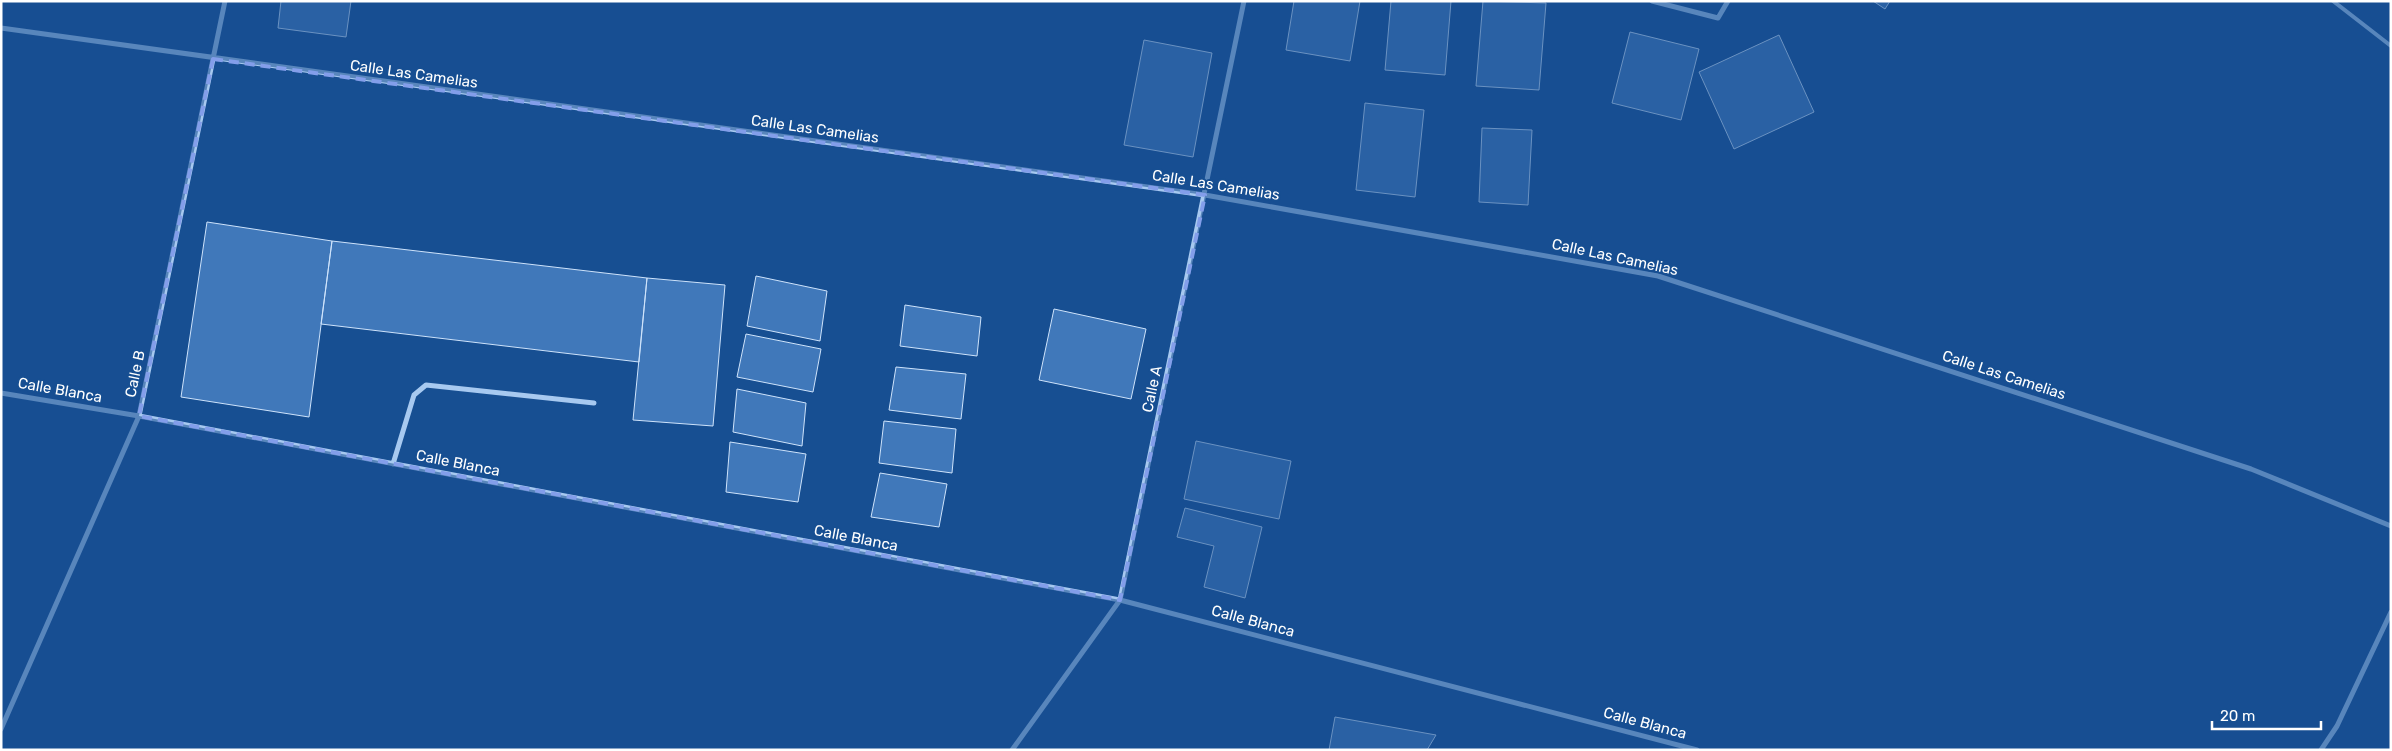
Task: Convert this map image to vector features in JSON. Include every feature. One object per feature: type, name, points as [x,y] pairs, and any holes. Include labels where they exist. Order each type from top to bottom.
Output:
[{"type":"street","name":"Calle B","points":[[1,729],[139,416],[225,1]]},
{"type":"street","name":"Calle A","points":[[1012,750],[1120,600],[1244,1]]},
{"type":"street","points":[[1652,1],[1718,18],[1728,1]]},
{"type":"street","name":"Calle Las Camelias","points":[[1,28],[213,59],[1205,195],[1658,276],[2250,469],[2391,526]]},
{"type":"street","points":[[394,464],[414,395],[426,385],[594,403]]},
{"type":"street","name":"Calle Blanca","points":[[1,393],[139,416],[1120,600],[1698,750]]},
{"type":"street","points":[[2321,750],[2337,726],[2391,612]]},
{"type":"lane","points":[[2333,1],[2391,46]]},
{"type":"highlighted area","points":[[213,59],[1205,195],[1120,600],[139,416]]},
{"type":"building","points":[[281,1],[351,1],[346,37],[278,28]]},
{"type":"building","points":[[1294,1],[1360,1],[1350,61],[1286,50]]},
{"type":"building","points":[[1391,1],[1451,1],[1445,75],[1385,70]]},
{"type":"building","points":[[1483,1],[1546,3],[1539,90],[1476,86]]},
{"type":"building","points":[[1873,1],[1890,1],[1885,9]]},
{"type":"building","points":[[1630,32],[1699,49],[1681,120],[1612,103]]},
{"type":"building","points":[[1779,35],[1814,112],[1734,149],[1699,72]]},
{"type":"building","points":[[1144,40],[1212,53],[1193,157],[1124,145]]},
{"type":"building","points":[[1365,103],[1424,110],[1415,197],[1356,190]]},
{"type":"building","points":[[1482,128],[1532,130],[1528,205],[1479,202]]},
{"type":"building","points":[[207,222],[332,241],[309,417],[181,397]]},
{"type":"building","points":[[332,241],[647,278],[639,362],[321,324]]},
{"type":"building","points":[[756,276],[827,291],[820,341],[747,326]]},
{"type":"building","points":[[647,278],[725,285],[713,426],[633,420]]},
{"type":"building","points":[[905,305],[981,317],[977,356],[900,346]]},
{"type":"building","points":[[1054,309],[1146,329],[1131,399],[1039,380]]},
{"type":"building","points":[[746,334],[821,349],[813,392],[737,377]]},
{"type":"building","points":[[896,367],[966,374],[961,419],[889,410]]},
{"type":"building","points":[[737,389],[806,403],[802,446],[733,432]]},
{"type":"building","points":[[884,421],[956,429],[952,473],[879,463]]},
{"type":"building","points":[[1196,441],[1291,461],[1279,519],[1184,499]]},
{"type":"building","points":[[730,442],[806,454],[798,502],[726,492]]},
{"type":"building","points":[[880,473],[947,484],[939,527],[871,517]]},
{"type":"building","points":[[1185,508],[1262,527],[1245,598],[1204,587],[1214,546],[1177,537]]},
{"type":"building","points":[[1335,717],[1436,735],[1427,750],[1329,750]]}]
